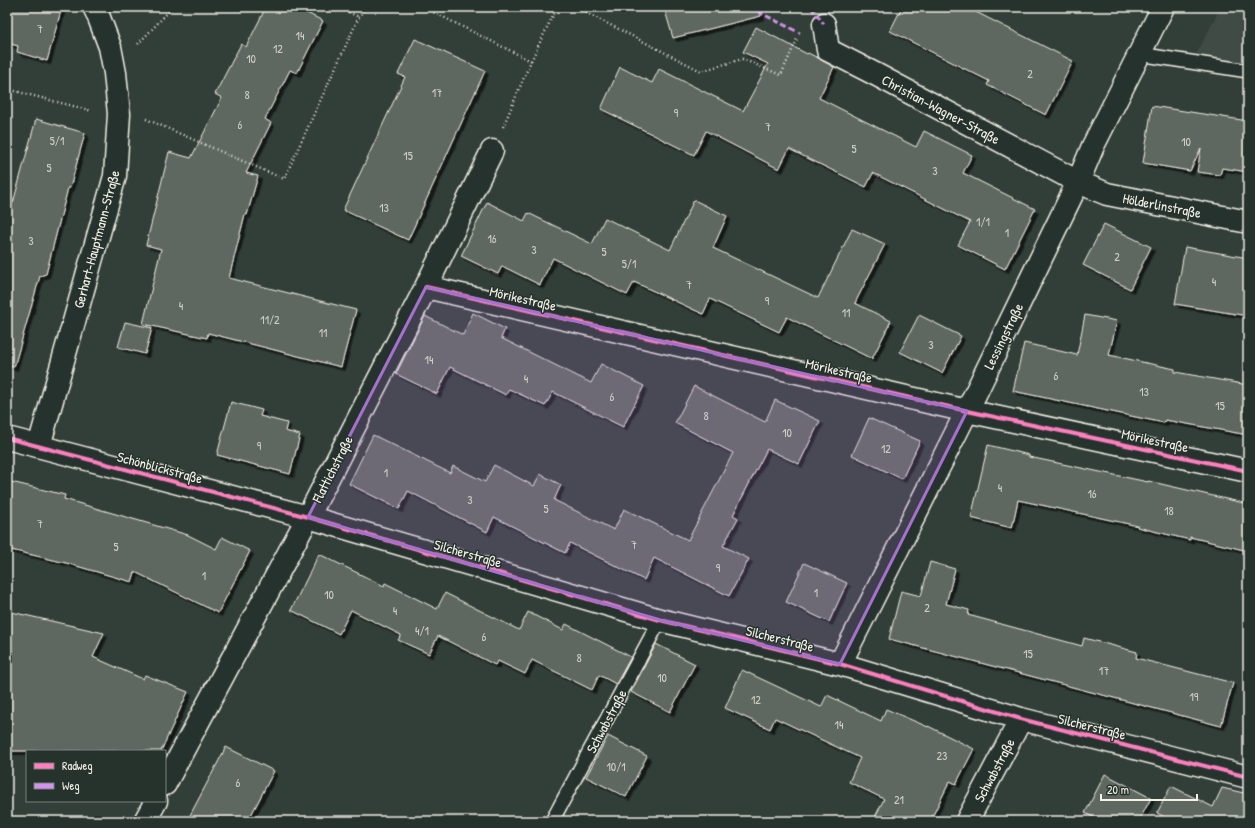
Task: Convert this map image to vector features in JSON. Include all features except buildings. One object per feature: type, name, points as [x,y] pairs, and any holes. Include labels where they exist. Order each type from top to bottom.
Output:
[{"type":"street","name":"Gerhart-Hauptmann-Straße","points":[[39,446],[115,176],[119,114],[115,72],[110,47],[94,7]]},
{"type":"street","name":"Lessingstraße","points":[[840,664],[967,411],[1078,182],[1093,146],[1163,7]]},
{"type":"street","name":"Christian-Wagner-Straße","points":[[824,24],[828,50],[1078,182]]},
{"type":"street","name":"Flattichstraße","points":[[166,782],[308,517],[426,287],[492,151]]},
{"type":"street","name":"Hölderlinstraße","points":[[1078,182],[1107,194],[1248,222]]},
{"type":"street","name":"Mörikestraße","points":[[426,287],[967,411],[1248,471]]},
{"type":"street","name":"Schönblickstraße","points":[[7,438],[308,517]]},
{"type":"street","name":"Silcherstraße","points":[[308,517],[660,620],[840,664],[1021,719],[1248,777]]},
{"type":"street","name":"Schwabstraße","points":[[967,821],[1021,719]]},
{"type":"street","points":[[145,821],[155,802]]},
{"type":"lane","points":[[1139,54],[1248,71]]},
{"type":"lane","name":"Schwabstraße","points":[[552,821],[660,620]]},
{"type":"path","points":[[115,72],[134,48],[173,7]]},
{"type":"path","points":[[338,7],[359,17]]},
{"type":"path","points":[[7,89],[92,111],[138,116],[284,179],[365,7]]},
{"type":"path","points":[[422,7],[532,61]]},
{"type":"path","points":[[492,151],[557,7]]},
{"type":"path","points":[[575,7],[701,71],[742,59],[781,75],[800,33],[824,24]]},
{"type":"highlighted area","points":[[426,287],[967,411],[840,664],[660,620],[308,517]]},
{"type":"shaded area","points":[[1221,7],[1248,7],[1248,67],[1193,60]]},
{"type":"marked path","points":[[751,7],[800,33]]},
{"type":"marked path","points":[[811,7],[824,24]]},
{"type":"cycle path","points":[[426,287],[967,411],[1248,471]]},
{"type":"cycle path","points":[[7,438],[308,517],[660,620],[840,664],[1021,719],[1248,777]]}]
